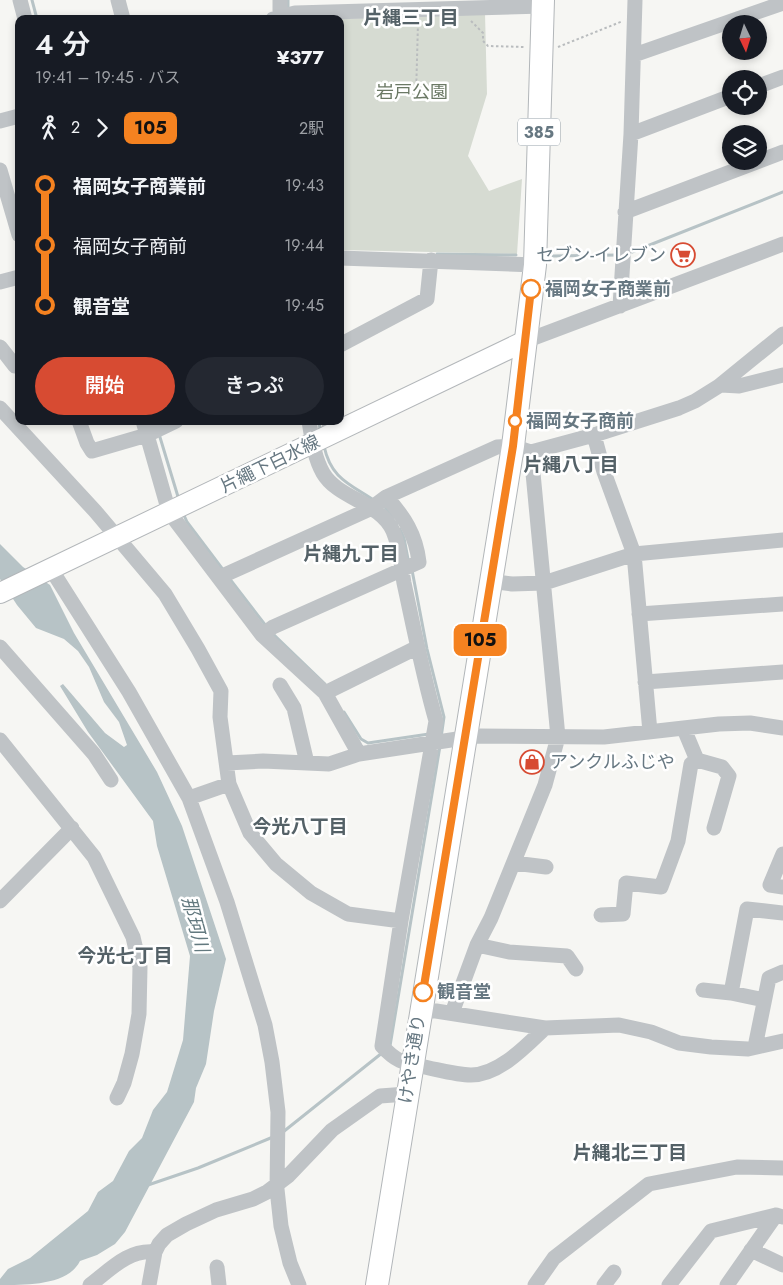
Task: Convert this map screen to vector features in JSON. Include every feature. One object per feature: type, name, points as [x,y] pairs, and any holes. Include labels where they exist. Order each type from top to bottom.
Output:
[{"type":"highway","name":"けやき通り","points":[[376,1285],[407,1094],[403,1062],[420,1011],[448,740],[490,581],[522,449],[524,342],[534,265],[543,3]]},
{"type":"main road","name":"片繩下白水線","points":[[344,421],[524,342]]},
{"type":"main road","name":"片繩下白水線","points":[[0,593],[313,444],[330,427]]},
{"type":"street","points":[[20,0],[24,15]]},
{"type":"street","points":[[118,0],[122,15]]},
{"type":"street","points":[[280,0],[284,13],[362,11],[450,4],[543,3]]},
{"type":"street","points":[[620,306],[631,134],[635,0]]},
{"type":"street","points":[[634,55],[783,3]]},
{"type":"street","points":[[767,83],[783,77]]},
{"type":"street","points":[[631,134],[722,99]]},
{"type":"street","points":[[0,121],[15,117]]},
{"type":"street","points":[[625,212],[783,152]]},
{"type":"street","points":[[0,170],[15,221]]},
{"type":"street","points":[[524,342],[783,244]]},
{"type":"street","points":[[344,258],[534,265]]},
{"type":"street","points":[[344,343],[427,299],[431,260]]},
{"type":"street","points":[[0,282],[15,278]]},
{"type":"street","points":[[220,578],[370,509],[386,497],[497,447],[522,449],[594,435],[687,405],[721,385],[783,334]]},
{"type":"street","points":[[0,347],[15,366]]},
{"type":"street","points":[[721,385],[739,386],[783,375]]},
{"type":"street","points":[[0,408],[15,423]]},
{"type":"street","points":[[17,425],[118,538],[165,594],[222,691],[220,716],[229,784],[250,833],[276,864],[298,883],[348,914],[401,921]]},
{"type":"street","points":[[80,425],[92,451],[145,428],[158,425]]},
{"type":"street","points":[[311,425],[313,444],[324,474],[331,483],[370,509],[392,528],[436,721],[448,740],[401,921],[382,1046],[403,1062],[471,1075],[485,1073],[519,1052],[544,1028]]},
{"type":"street","points":[[145,428],[169,512],[262,635],[325,693],[359,754]]},
{"type":"street","points":[[594,435],[604,472],[634,554],[650,732]]},
{"type":"street","points":[[452,1014],[477,945],[514,863],[545,785],[558,737],[544,582],[522,449]]},
{"type":"street","points":[[262,635],[272,627],[418,562],[417,551],[407,522],[386,497]]},
{"type":"street","points":[[490,581],[512,584],[544,582],[634,554],[783,540]]},
{"type":"street","points":[[47,571],[124,684],[189,798],[227,902],[265,1026],[278,1112],[277,1186],[281,1226],[290,1262],[299,1285]]},
{"type":"street","points":[[639,614],[783,604]]},
{"type":"street","points":[[0,647],[94,754],[111,780]]},
{"type":"street","points":[[325,693],[418,648]]},
{"type":"street","points":[[645,682],[783,672]]},
{"type":"street","points":[[280,685],[294,708],[307,764]]},
{"type":"street","points":[[226,763],[329,764],[359,754],[448,740],[604,737],[719,724],[750,723],[783,728]]},
{"type":"street","points":[[684,729],[697,760],[722,768],[729,776],[714,828]]},
{"type":"street","points":[[0,740],[94,857],[133,937],[140,967],[138,1018],[132,1054],[124,1083],[117,1098]]},
{"type":"street","points":[[602,916],[623,914],[626,882],[661,887],[678,841],[691,764],[697,760]]},
{"type":"street","points":[[189,798],[229,784]]},
{"type":"street","points":[[0,901],[72,828]]},
{"type":"street","points":[[783,854],[770,885],[783,887]]},
{"type":"street","points":[[514,863],[546,867]]},
{"type":"street","points":[[731,993],[747,909],[783,913]]},
{"type":"street","points":[[477,945],[508,952],[567,956],[576,969]]},
{"type":"street","points":[[755,1047],[769,978],[783,972]]},
{"type":"street","points":[[703,990],[731,993],[764,1000]]},
{"type":"street","points":[[420,1011],[544,1028],[619,1026],[651,1032],[690,1045],[738,1049],[781,1046]]},
{"type":"street","points":[[149,1285],[155,1252],[162,1240],[186,1224],[216,1210],[253,1199],[277,1186],[332,1130],[380,1096],[407,1094]]},
{"type":"street","points":[[535,1285],[554,1258],[649,1184],[737,1167],[783,1168]]},
{"type":"street","points":[[727,1285],[751,1250],[780,1216]]},
{"type":"street","points":[[669,1285],[711,1231],[780,1216]]},
{"type":"street","points":[[751,1250],[783,1265]]},
{"type":"street","points":[[90,1285],[124,1258],[155,1252]]},
{"type":"street","points":[[217,1267],[219,1285]]},
{"type":"street","points":[[604,1285],[614,1272]]},
{"type":"path","points":[[558,47],[634,17]]},
{"type":"path","points":[[416,96],[418,21]]},
{"type":"path","points":[[463,21],[472,21],[483,33],[483,41],[488,46],[530,47]]},
{"type":"green space","name":"岩戸公園","points":[[485,13],[487,94],[468,156],[489,191],[522,179],[517,254],[344,250],[344,19]]},
{"type":"water","name":"那珂川","points":[[0,544],[23,567],[50,585],[74,633],[157,772],[182,826],[226,959],[214,1011],[206,1064],[196,1088],[194,1102],[125,1232],[115,1244],[97,1255],[80,1261],[67,1275],[35,1284],[11,1285],[0,1285],[0,1279],[8,1269],[30,1258],[88,1211],[98,1192],[113,1181],[129,1151],[142,1138],[153,1110],[167,1092],[183,1040],[190,956],[157,846],[153,821],[88,732],[60,686],[63,684],[105,733],[124,747],[127,745],[119,722],[104,702],[89,667],[78,651],[64,639],[36,628],[17,605],[0,579]]},
{"type":"waterway","points":[[32,0],[36,15]]},
{"type":"waterway","points":[[288,0],[288,11]]},
{"type":"waterway","points":[[632,252],[783,192]]},
{"type":"waterway","points":[[437,254],[516,255]]},
{"type":"waterway","points":[[553,256],[617,255]]},
{"type":"waterway","points":[[319,425],[320,430]]},
{"type":"waterway","points":[[159,434],[179,500]]},
{"type":"waterway","points":[[324,446],[331,466],[343,480],[375,501]]},
{"type":"waterway","points":[[385,507],[393,518]]},
{"type":"waterway","points":[[183,513],[187,522],[224,571]]},
{"type":"waterway","points":[[400,529],[404,538],[408,559]]},
{"type":"waterway","points":[[412,570],[427,649],[444,717],[441,738]]},
{"type":"waterway","points":[[229,578],[266,626]]},
{"type":"waterway","points":[[272,633],[325,684]]},
{"type":"waterway","points":[[344,712],[361,739],[368,743],[429,734]]},
{"type":"waterway","points":[[390,1046],[440,746]]},
{"type":"waterway","points":[[283,1132],[382,1053]]},
{"type":"waterway","points":[[148,1185],[198,1168],[273,1137]]},
{"type":"bus line","name":"105","points":[[423,992],[513,446],[531,289]]},
{"type":"place","name":"セブン-イレブン","points":[[683,255]]},
{"type":"place","name":"福岡女子商業前","points":[[531,289]]},
{"type":"place","name":"福岡女子商前","points":[[515,421]]},
{"type":"place","name":"アンクルふじや","points":[[532,762]]},
{"type":"place","name":"観音堂","points":[[423,992]]},
{"type":"district","name":"片縄三丁目","points":[[411,17]]},
{"type":"district","name":"片縄八丁目","points":[[571,464]]},
{"type":"district","name":"片縄九丁目","points":[[351,553]]},
{"type":"district","name":"今光八丁目","points":[[300,826]]},
{"type":"district","name":"今光七丁目","points":[[125,955]]},
{"type":"district","name":"片縄北三丁目","points":[[630,1152]]}]
